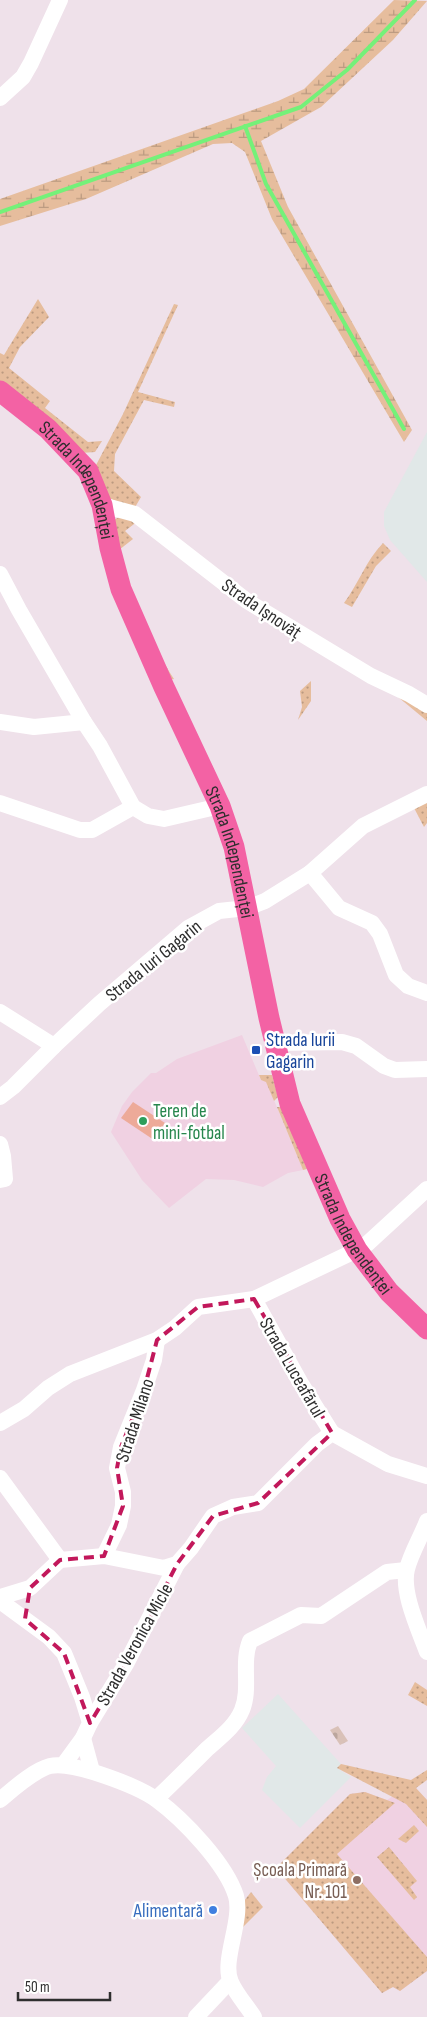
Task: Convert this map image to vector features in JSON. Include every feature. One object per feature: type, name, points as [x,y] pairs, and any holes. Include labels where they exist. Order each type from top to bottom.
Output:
[{"type":"main road","name":"Strada Independenței","points":[[0,391],[48,429],[68,448],[88,472],[102,506],[110,548],[121,589],[164,687],[220,806],[234,847],[274,1043],[294,1112],[340,1219],[357,1250],[389,1292],[427,1329]]},
{"type":"street","points":[[0,98],[23,76],[31,64],[60,0]]},
{"type":"street","name":"Strada Ișnovăț","points":[[102,506],[135,514],[247,601],[371,676],[427,705]]},
{"type":"street","points":[[0,574],[84,722],[100,746],[133,807],[148,816],[164,819],[220,806]]},
{"type":"street","points":[[0,722],[34,727],[84,722]]},
{"type":"street","name":"Strada Iuri Gagarin","points":[[0,1097],[14,1087],[54,1046],[188,928],[219,911],[247,908],[265,901],[310,873],[363,826],[427,794]]},
{"type":"street","points":[[0,803],[80,830],[92,830],[133,807]]},
{"type":"street","points":[[310,873],[339,908],[372,923],[380,934],[396,975],[408,986],[427,993]]},
{"type":"street","points":[[0,1012],[54,1046]]},
{"type":"street","points":[[274,1043],[342,1042],[356,1046],[384,1066],[395,1070],[427,1069]]},
{"type":"street","points":[[0,1144],[5,1179],[0,1180]]},
{"type":"street","points":[[0,1423],[24,1409],[48,1388],[70,1374],[157,1340],[175,1328],[198,1307],[254,1299],[357,1250],[367,1244],[427,1190]]},
{"type":"street","name":"Strada Luceafărul","points":[[254,1299],[300,1382],[332,1433]]},
{"type":"street","name":"Strada Milano","points":[[104,1556],[119,1525],[123,1506],[124,1492],[118,1468],[121,1448],[144,1390],[154,1360],[157,1340]]},
{"type":"street","points":[[332,1433],[388,1464],[427,1476]]},
{"type":"street","name":"Strada Veronica Micle","points":[[64,1764],[83,1738],[126,1664],[177,1564],[191,1548],[213,1516],[233,1507],[258,1503],[317,1444],[332,1433]]},
{"type":"street","points":[[0,1478],[60,1560],[30,1588],[0,1596]]},
{"type":"street","points":[[427,1521],[406,1570],[406,1589],[414,1619],[427,1652]]},
{"type":"street","name":"Strada Veronica Micle","points":[[60,1560],[104,1556],[164,1568],[177,1564]]},
{"type":"street","points":[[156,1799],[228,1730],[242,1709],[246,1689],[245,1652],[250,1641],[301,1615],[320,1616],[387,1572],[406,1570]]},
{"type":"street","points":[[25,1619],[30,1588]]},
{"type":"street","points":[[0,1601],[48,1637],[64,1652],[90,1723]]},
{"type":"street","points":[[83,1738],[92,1772]]},
{"type":"street","points":[[0,1800],[48,1766],[64,1764],[92,1772],[156,1799],[202,1842],[226,1875],[237,1897],[236,1926],[229,1966],[230,1981],[254,2017]]},
{"type":"street","points":[[196,2017],[230,1981]]},
{"type":"highlighted area","points":[[254,1299],[332,1433],[258,1503],[213,1516],[177,1564],[126,1664],[90,1723],[64,1653],[25,1619],[30,1588],[60,1560],[104,1556],[123,1506],[117,1468],[121,1447],[144,1390],[157,1340],[198,1307]]},
{"type":"shaded area","points":[[427,432],[427,582],[390,540],[384,526],[384,512]]},
{"type":"shaded area","points":[[242,1035],[261,1080],[266,1081],[303,1170],[288,1173],[263,1187],[234,1180],[206,1179],[169,1208],[142,1180],[111,1132],[122,1106],[132,1092],[151,1073],[156,1073],[177,1059]]},
{"type":"shaded area","name":"Teren de mini-fotbal","points":[[133,1102],[165,1123],[154,1140],[121,1118]]},
{"type":"shaded area","points":[[278,1694],[341,1764],[337,1768],[351,1777],[300,1828],[262,1790],[267,1777],[276,1766],[242,1728]]},
{"type":"shaded area","name":"Școala Primară Nr. 101","points":[[412,1784],[427,1800],[427,1971],[400,1991],[393,1987],[382,1993],[276,1868],[350,1794],[365,1792],[387,1800]]},
{"type":"green space","points":[[394,0],[427,1],[393,40],[321,107],[261,141],[288,207],[412,430],[404,442],[272,219],[245,152],[232,143],[213,144],[86,199],[0,226],[0,199],[278,101],[304,89]]},
{"type":"green space","points":[[38,299],[49,317],[20,347],[9,368],[50,401],[45,408],[88,442],[102,441],[95,452],[81,453],[0,383],[0,353],[4,355]]},
{"type":"green space","points":[[174,304],[178,305],[138,392],[175,402],[174,407],[144,400],[115,454],[114,471],[141,497],[134,509],[104,496],[95,467],[123,414]]},
{"type":"green space","points":[[128,516],[138,521],[125,531],[133,539],[119,550],[128,582],[149,634],[174,679],[168,680],[142,623],[128,584],[112,524],[115,519]]},
{"type":"green space","points":[[383,543],[391,551],[376,566],[352,607],[344,603],[371,558]]},
{"type":"green space","points":[[311,681],[311,701],[298,720],[302,707],[300,691]]},
{"type":"green space","points":[[386,687],[427,708],[427,721]]},
{"type":"green space","points":[[427,800],[427,823],[424,827],[413,806]]},
{"type":"green space","points":[[259,1075],[272,1075],[278,1097],[274,1101],[266,1082],[261,1080]]},
{"type":"green space","points":[[277,1107],[283,1107],[307,1169],[303,1170]]},
{"type":"green space","points":[[415,1682],[427,1690],[427,1706],[408,1695]]},
{"type":"green space","points":[[338,1726],[348,1741],[340,1745],[330,1730]]},
{"type":"green space","points":[[341,1764],[411,1780],[427,1770],[427,1780],[416,1788],[427,1800],[427,1827],[406,1804],[337,1768]]},
{"type":"green space","points":[[365,1792],[395,1803],[337,1854],[427,1957],[427,1971],[400,1991],[393,1987],[382,1993],[276,1868],[350,1794]]},
{"type":"green space","points":[[414,1825],[419,1831],[406,1843],[398,1839]]},
{"type":"green space","points":[[389,1847],[417,1881],[410,1887],[417,1897],[414,1900],[377,1857]]},
{"type":"green space","points":[[251,1892],[263,1907],[243,1927],[244,1901]]},
{"type":"waterway","points":[[0,212],[301,107],[347,70],[415,0]]},
{"type":"waterway","points":[[245,126],[266,184],[404,429]]},
{"type":"place","name":"Strada Iurii Gagarin","points":[[256,1050]]},
{"type":"place","name":"Teren de mini-fotbal","points":[[143,1121]]},
{"type":"place","name":"Școala Primară Nr. 101","points":[[357,1880]]},
{"type":"place","name":"Alimentară","points":[[213,1910]]}]
